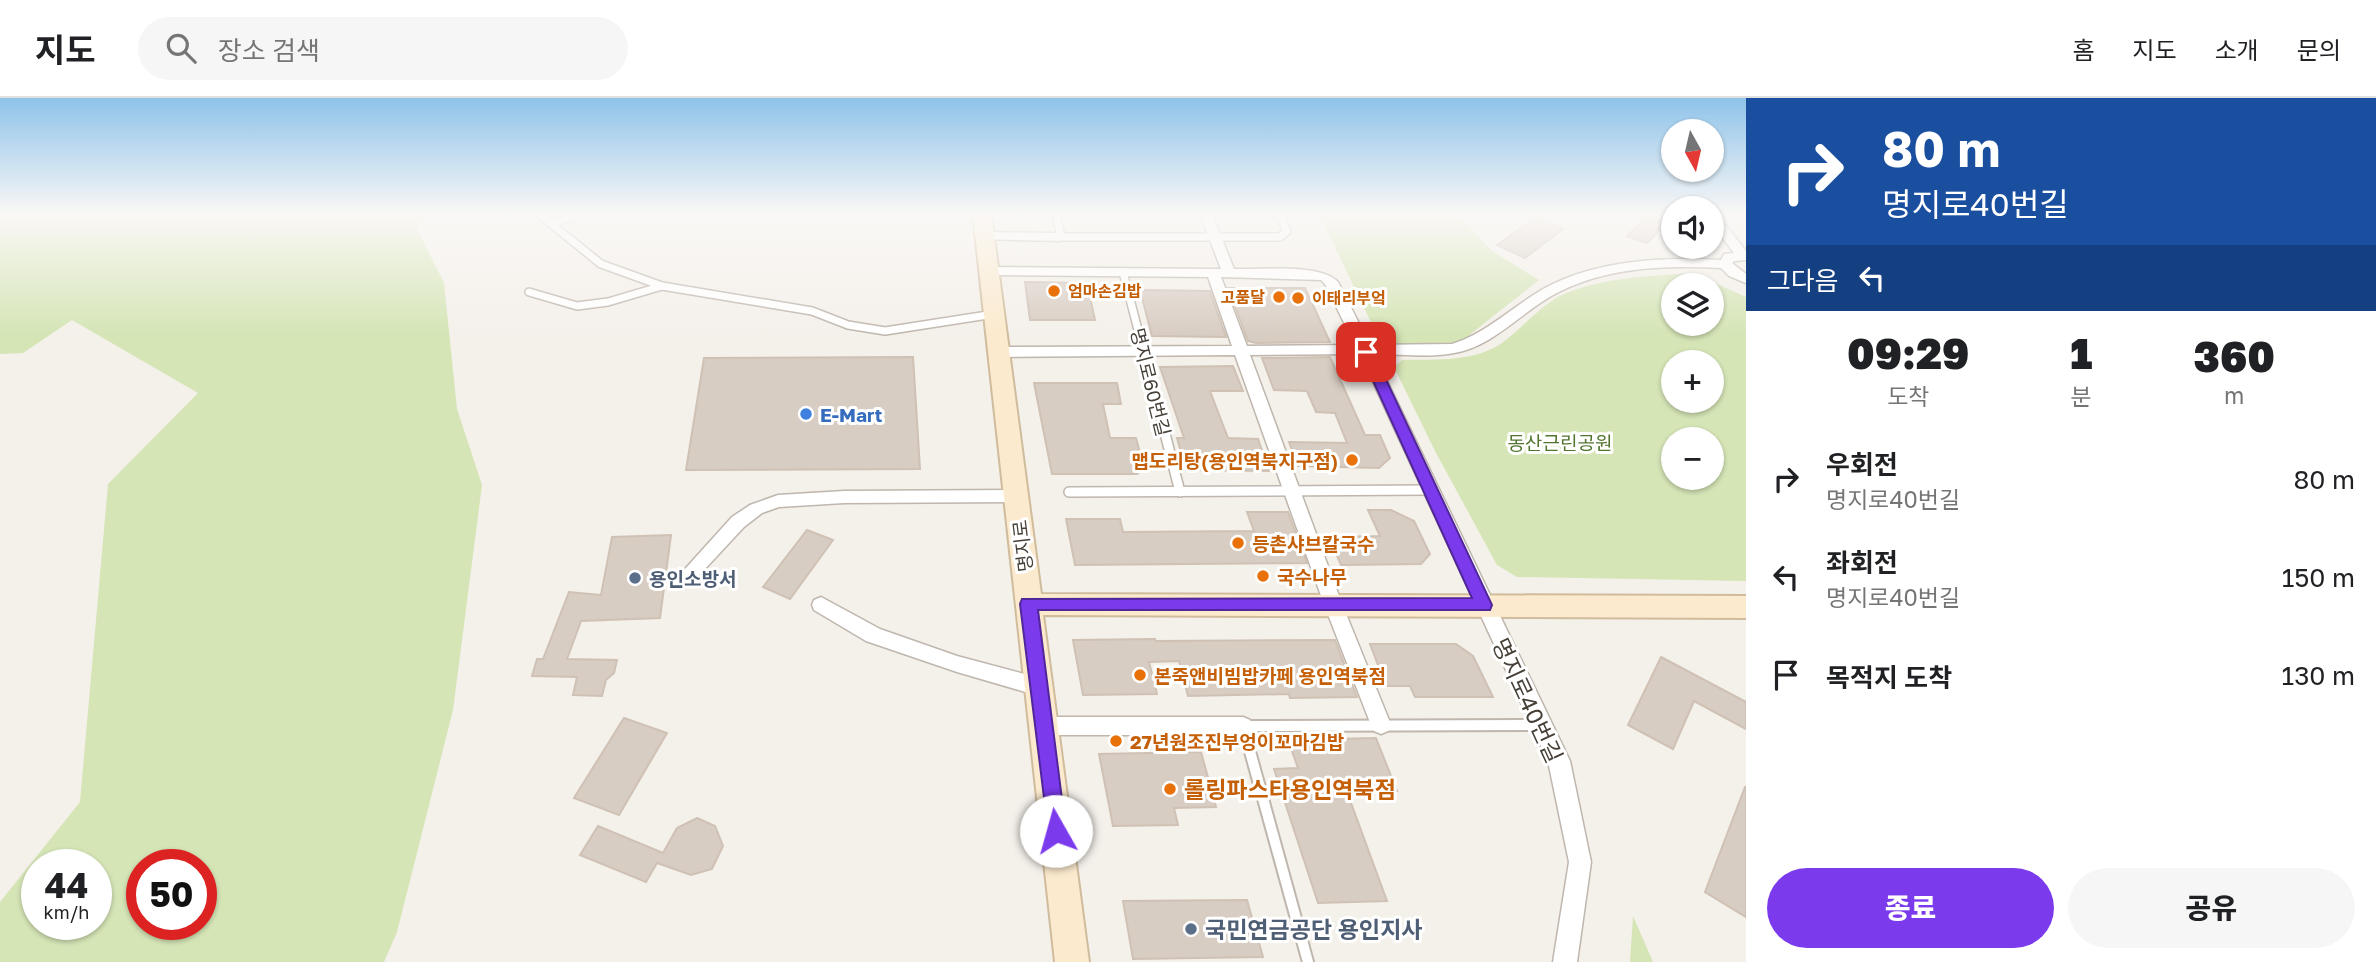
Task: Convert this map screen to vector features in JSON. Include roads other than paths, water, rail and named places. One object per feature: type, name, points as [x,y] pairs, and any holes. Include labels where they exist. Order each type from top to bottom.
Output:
[{"type":"main road","name":"명지로","points":[[986,254],[1072,962]]},
{"type":"main road","name":"명지로40번길","points":[[1028,604],[1746,607]]},
{"type":"street","points":[[1218,254],[1241,349],[1333,604],[1381,725]]},
{"type":"street","points":[[1725,264],[1729,257],[1745,256]]},
{"type":"street","points":[[998,352],[1142,349],[1438,351],[1471,345],[1500,328],[1552,290],[1597,274],[1684,262],[1725,264],[1734,274],[1746,279]]},
{"type":"street","points":[[988,271],[1221,273]]},
{"type":"street","name":"명지로40번길","points":[[1221,273],[1306,274],[1325,277],[1335,288],[1559,761],[1580,862],[1565,962]]},
{"type":"street","points":[[685,579],[738,522],[756,509],[778,501],[844,497],[1016,496]]},
{"type":"street","points":[[821,605],[873,635],[957,664],[1039,687]]},
{"type":"street","points":[[1043,726],[1243,726]]},
{"type":"lane","points":[[589,254],[601,264],[662,286],[812,311],[848,325],[885,331],[994,314]]},
{"type":"lane","name":"명지로60번길","points":[[1124,272],[1180,492]]},
{"type":"lane","points":[[529,292],[577,306],[608,302],[662,286]]},
{"type":"lane","points":[[1069,492],[1430,490]]},
{"type":"lane","points":[[1308,962],[1243,726],[1542,725]]},
{"type":"place","name":"엄마손김밥","points":[[1054,291]]},
{"type":"place","name":"고품달","points":[[1279,297]]},
{"type":"place","name":"이태리부엌","points":[[1298,298]]},
{"type":"place","name":"E-Mart","points":[[806,414]]},
{"type":"place","name":"맵도리탕(용인역북지구점)","points":[[1352,460]]},
{"type":"place","name":"등촌샤브칼국수","points":[[1238,543]]},
{"type":"place","name":"국수나무","points":[[1263,576]]},
{"type":"place","name":"용인소방서","points":[[635,578]]},
{"type":"place","name":"본죽앤비빔밥카페 용인역북점","points":[[1140,675]]},
{"type":"place","name":"27년원조진부엉이꼬마김밥","points":[[1116,741]]},
{"type":"place","name":"롤링파스타용인역북점","points":[[1170,789]]},
{"type":"place","name":"국민연금공단 용인지사","points":[[1191,929]]},
{"type":"park label","name":"동산근린공원","points":[[1560,442]]}]
